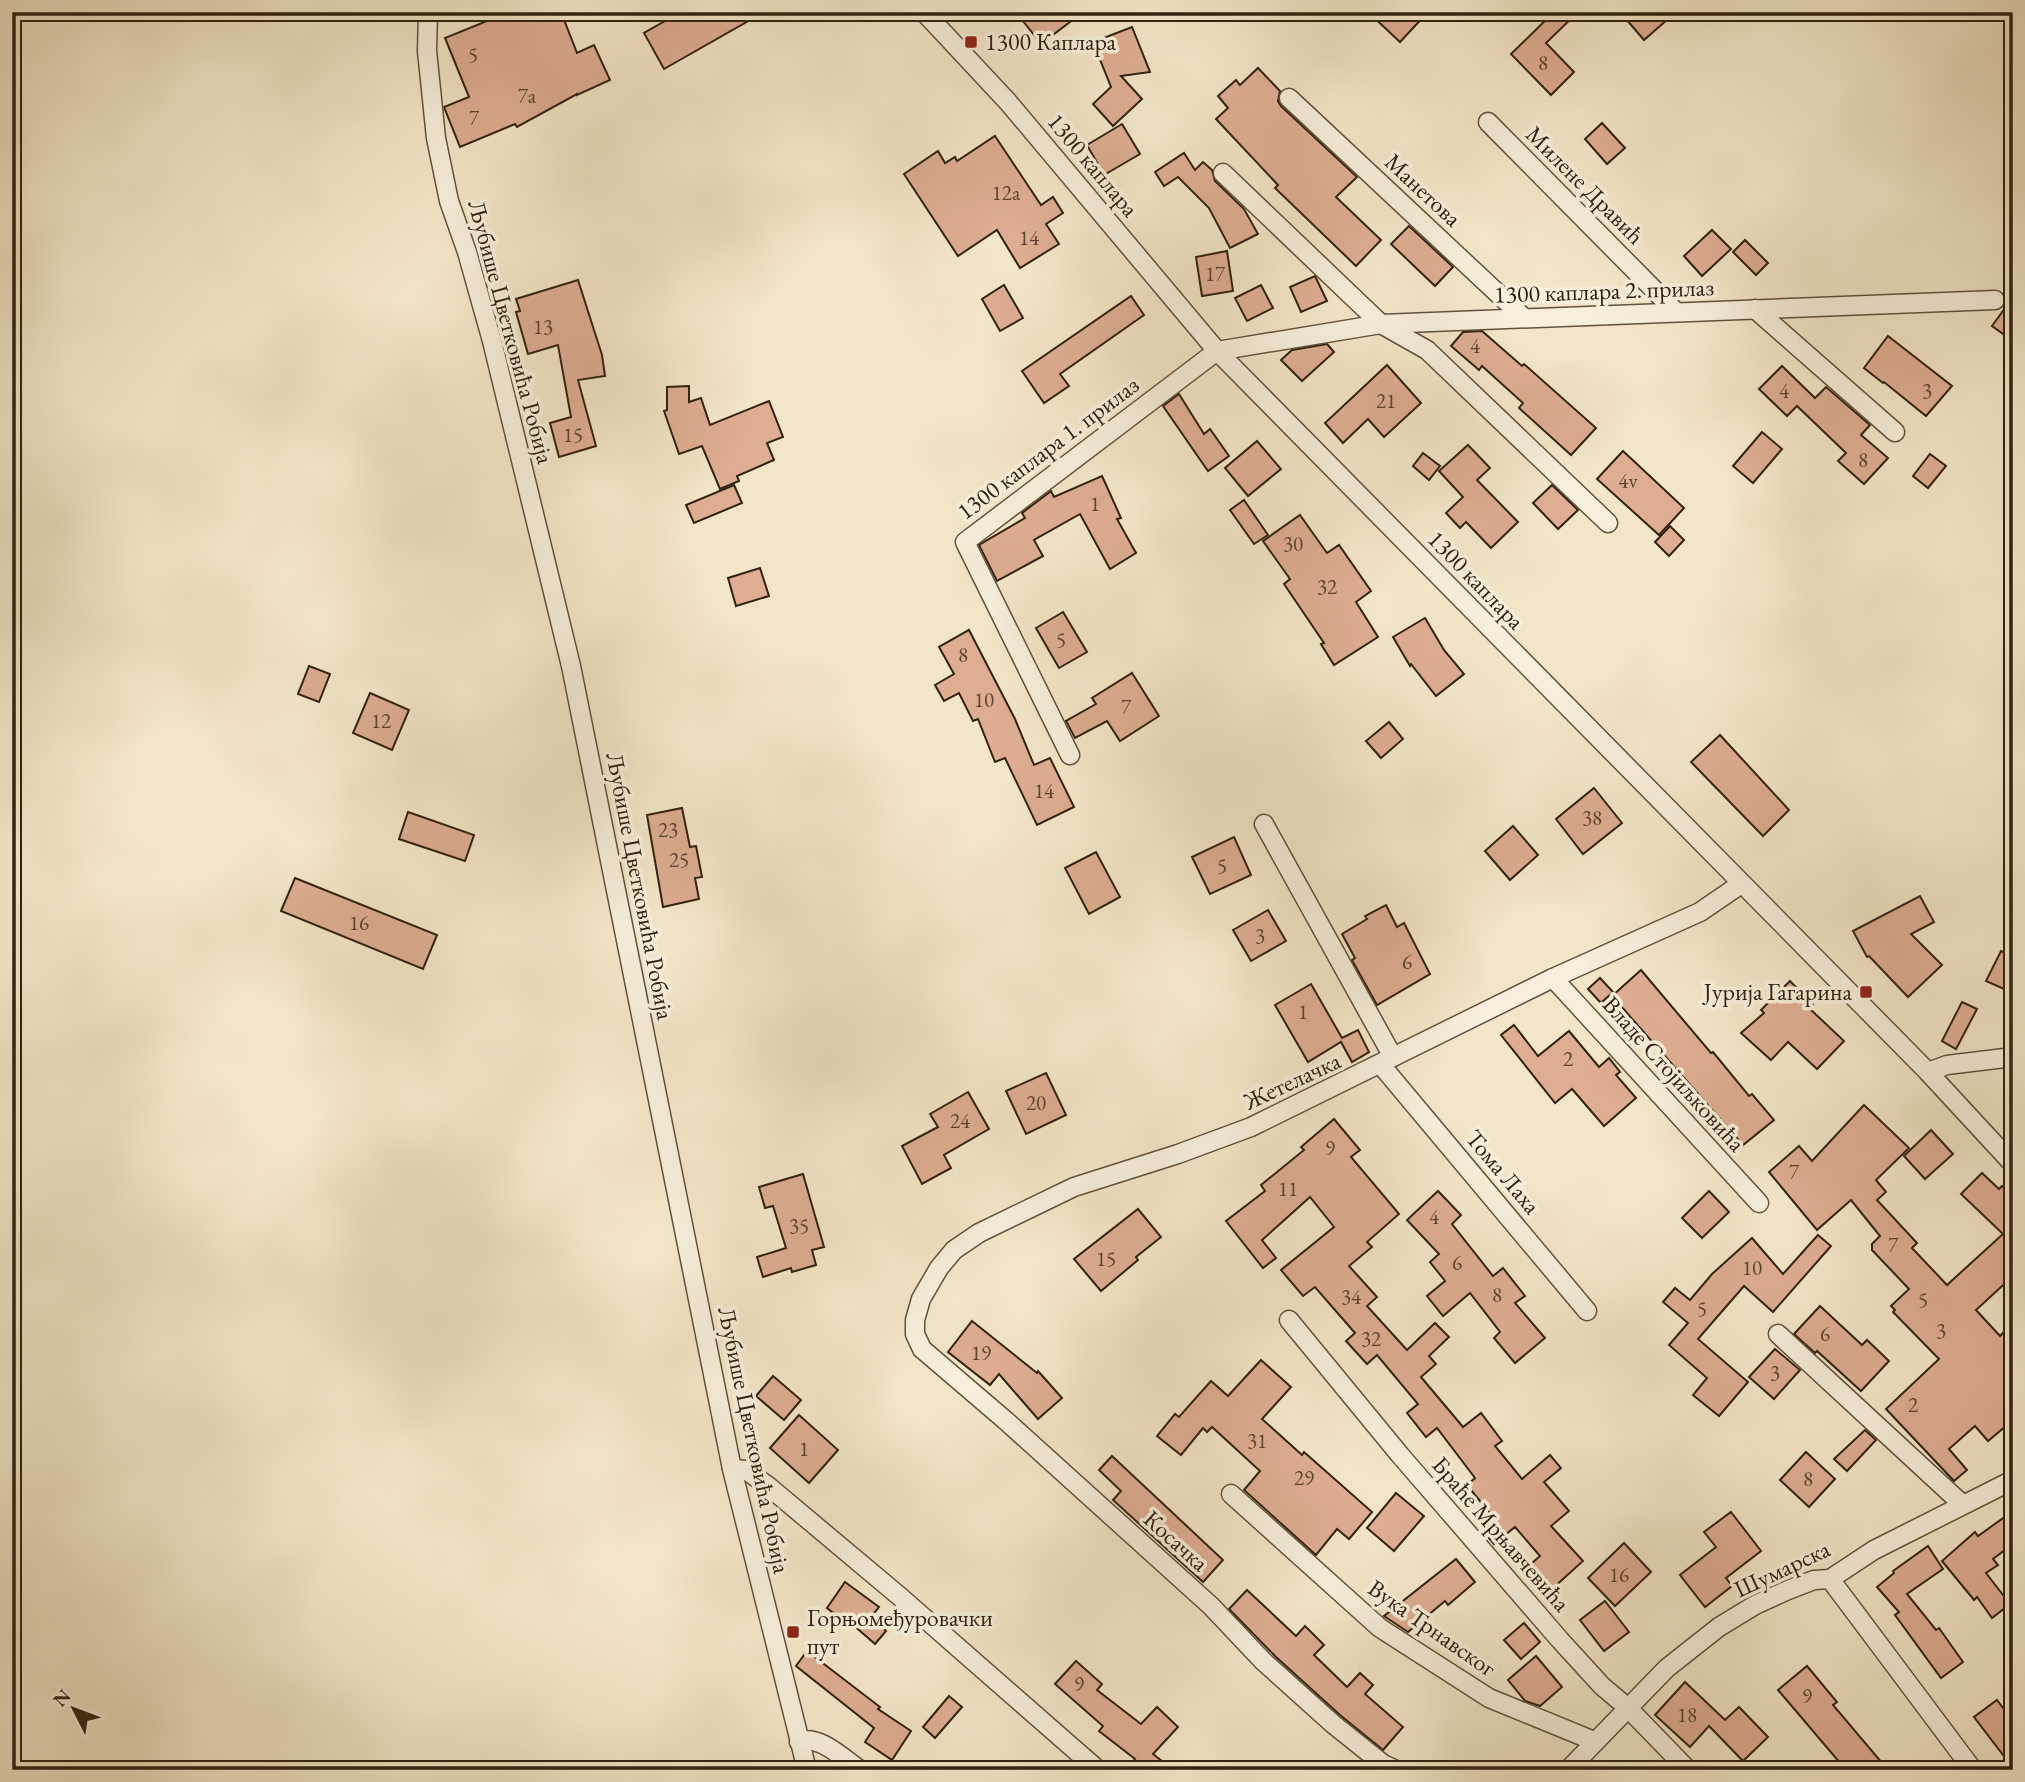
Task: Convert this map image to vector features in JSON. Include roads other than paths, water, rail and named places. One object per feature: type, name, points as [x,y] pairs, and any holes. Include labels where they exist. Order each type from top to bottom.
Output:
[{"type":"street","name":"Љубише Цветковића Робија","points":[[428,12],[427,51],[436,138],[449,201],[467,252],[492,341],[571,666],[732,1469],[807,1770]]},
{"type":"street","name":"1300 каплара","points":[[924,12],[1008,102],[1217,351],[1928,1072],[2013,1164]]},
{"type":"street","name":"Манетова","points":[[1289,98],[1524,318]]},
{"type":"street","name":"Милене Дравић","points":[[1488,122],[1676,312]]},
{"type":"street","points":[[1223,173],[1381,324],[1427,350],[1608,523]]},
{"type":"street","name":"1300 каплара 2. прилаз","points":[[1217,351],[1381,324],[1995,300]]},
{"type":"street","points":[[1755,309],[1895,432]]},
{"type":"street","name":"1300 каплара 1. прилаз","points":[[1070,755],[965,542],[1217,351]]},
{"type":"street","name":"Тома Лаха","points":[[1264,824],[1387,1061],[1587,1311]]},
{"type":"street","name":"Жетелачка","points":[[922,1349],[915,1334],[915,1320],[921,1299],[939,1268],[954,1250],[979,1233],[1074,1187],[1178,1154],[1251,1127],[1553,978],[1700,912],[1741,884]]},
{"type":"street","name":"Владе Стојиљковића","points":[[1553,978],[1759,1203]]},
{"type":"street","points":[[1928,1072],[1947,1065],[2013,1057]]},
{"type":"street","name":"Браће Мрњавчевића","points":[[1289,1320],[1409,1465],[1560,1640],[1602,1686],[1628,1708],[1688,1770]]},
{"type":"street","points":[[1777,1334],[1962,1504]]},
{"type":"street","name":"Косачка","points":[[922,1349],[1006,1420],[1180,1578],[1263,1661],[1333,1724],[1383,1764],[1396,1770]]},
{"type":"street","points":[[732,1469],[746,1470],[768,1486],[1098,1770]]},
{"type":"street","name":"Шумарска","points":[[1568,1770],[1667,1668],[1719,1627],[1755,1605],[1788,1590],[1814,1580],[1830,1579],[1874,1550],[2013,1479]]},
{"type":"street","name":"Вука Трнавског","points":[[1231,1494],[1380,1628],[1489,1699],[1594,1741]]},
{"type":"street","points":[[1830,1579],[1973,1770]]},
{"type":"street","points":[[799,1742],[814,1740],[860,1770]]},
{"type":"place","name":"1300 Каплара","points":[[971,42]]},
{"type":"place","name":"Јурија Гагарина","points":[[1866,992]]},
{"type":"place","name":"Горњомеђуровачки пут","points":[[793,1632]]}]
